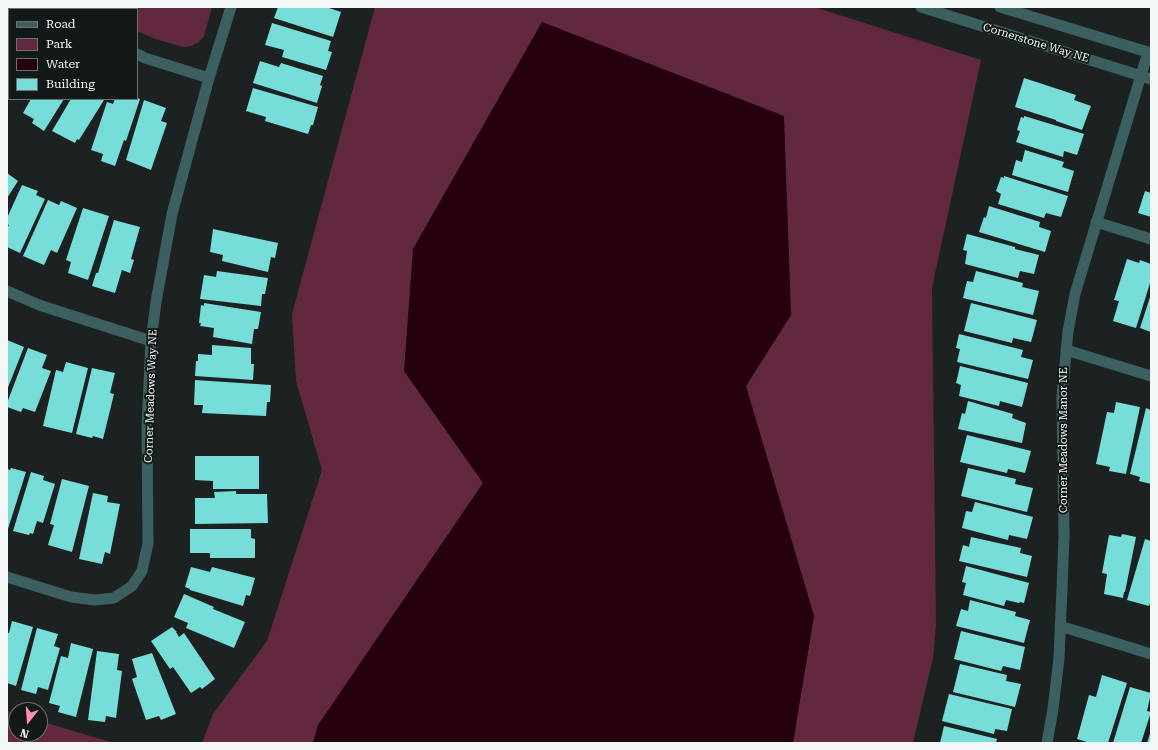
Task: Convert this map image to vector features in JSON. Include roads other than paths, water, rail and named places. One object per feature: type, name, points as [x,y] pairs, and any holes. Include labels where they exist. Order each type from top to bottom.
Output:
[{"type":"street","name":"Corner Meadows Way NE","points":[[7,577],[71,597],[95,600],[114,598],[132,586],[142,572],[148,543],[148,427],[151,341],[156,302],[172,214],[209,78],[231,7]]},
{"type":"street","name":"Cornerstone Way NE","points":[[921,7],[1146,78]]},
{"type":"street","points":[[1000,7],[1149,52]]},
{"type":"street","name":"Corner Meadows Manor NE","points":[[1047,743],[1055,688],[1060,626],[1064,536],[1062,397],[1068,331],[1075,294],[1096,222],[1146,78],[1149,52]]},
{"type":"street","points":[[138,54],[209,78]]},
{"type":"street","points":[[1096,222],[1151,239]]},
{"type":"street","points":[[7,290],[39,305],[151,341]]},
{"type":"street","points":[[1066,350],[1151,376]]},
{"type":"street","points":[[1060,626],[1151,654]]},
{"type":"water","points":[[542,22],[784,116],[791,315],[746,386],[814,616],[793,743],[313,743],[318,725],[483,483],[404,371],[413,249]]}]
